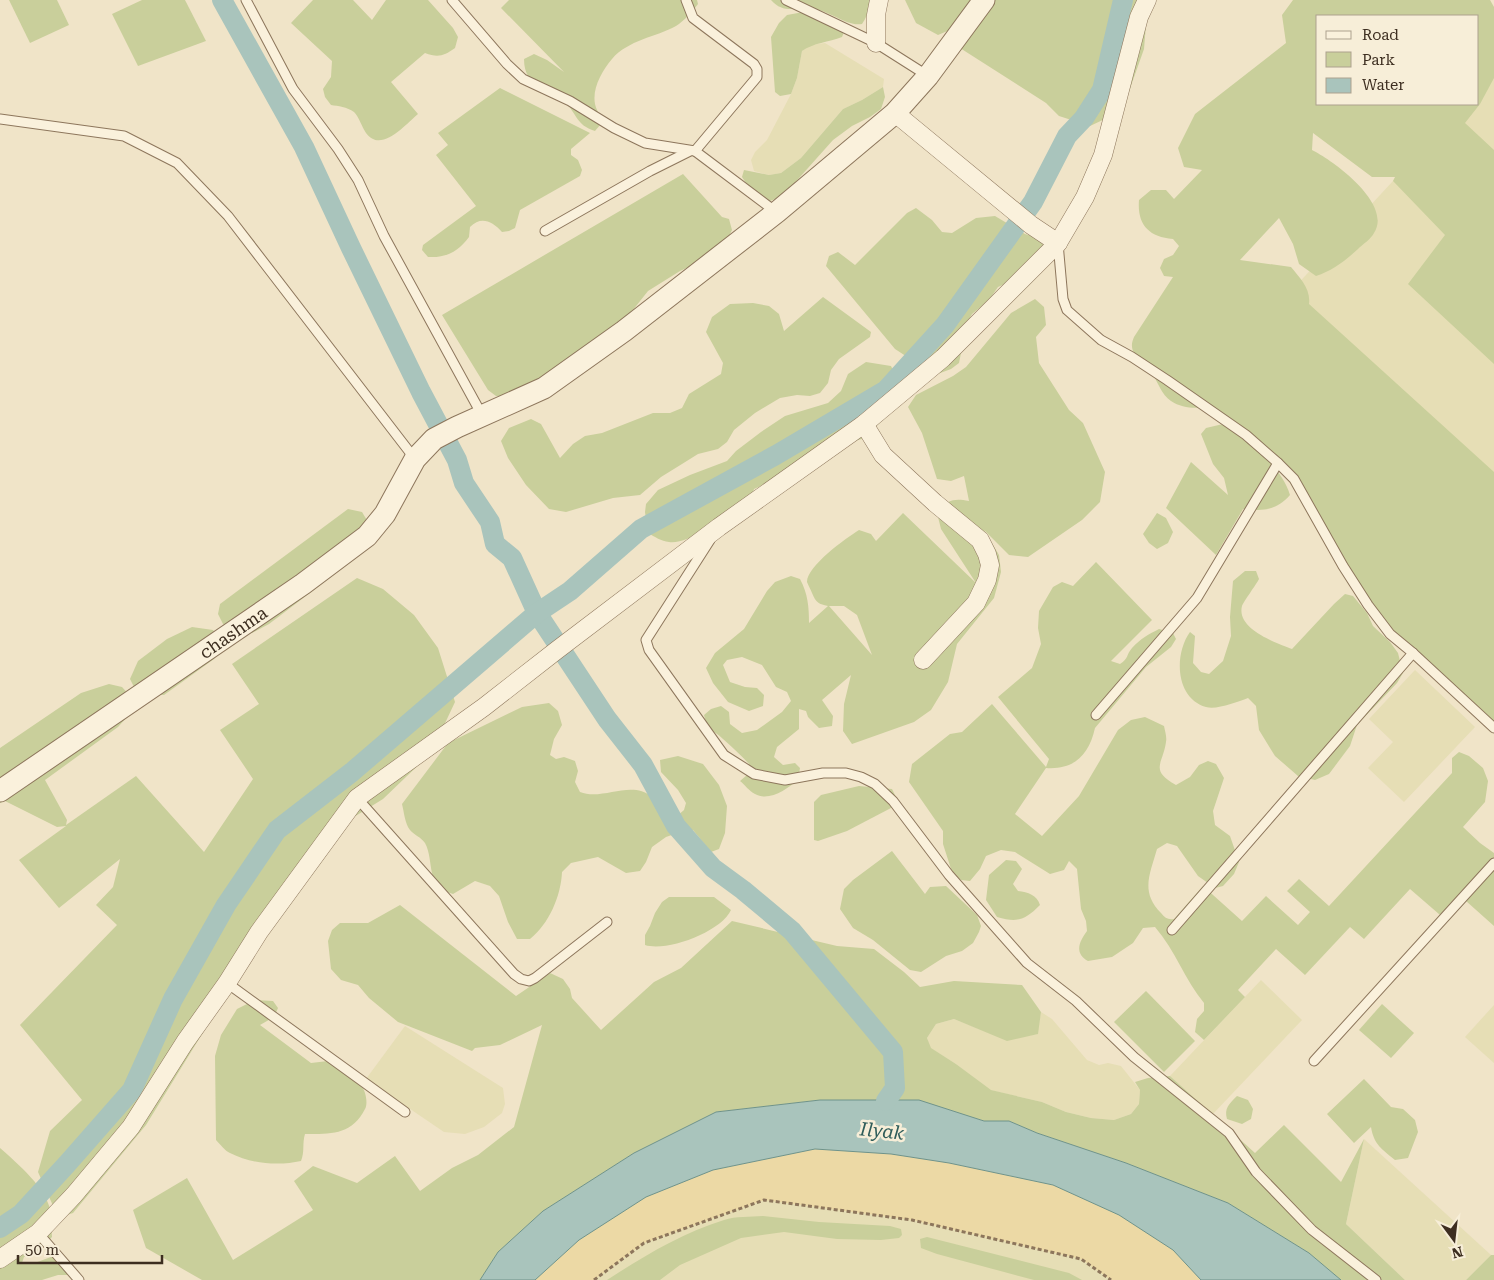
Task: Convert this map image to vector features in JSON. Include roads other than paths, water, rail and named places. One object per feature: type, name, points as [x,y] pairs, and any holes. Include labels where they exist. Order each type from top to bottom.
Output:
[{"type":"street","points":[[876,43],[876,15],[879,0]]},
{"type":"street","name":"сhashma","points":[[0,791],[303,584],[367,536],[385,514],[415,459],[434,439],[482,415],[544,388],[624,331],[777,212],[895,113],[928,76],[984,0]]},
{"type":"street","points":[[0,1259],[38,1233],[74,1195],[131,1127],[185,1042],[227,983],[259,932],[357,798],[484,708],[719,527],[864,424],[942,358],[1058,243],[1086,196],[1103,155],[1139,17],[1147,0]]},
{"type":"street","points":[[895,113],[1031,225],[1058,243]]},
{"type":"street","points":[[864,424],[883,455],[935,503],[980,540],[990,565],[987,580],[976,603],[923,660]]},
{"type":"lane","points":[[246,0],[293,90],[338,149],[358,180],[384,236],[482,415]]},
{"type":"lane","points":[[452,0],[507,64],[523,79],[570,101],[614,128],[645,143],[660,147],[674,146],[692,151],[777,212]]},
{"type":"lane","points":[[545,231],[650,171],[692,151],[757,77],[754,64],[693,18],[686,0]]},
{"type":"lane","points":[[786,0],[876,43],[928,76]]},
{"type":"lane","points":[[0,119],[124,136],[177,163],[228,216],[415,459]]},
{"type":"lane","points":[[1058,243],[1063,299],[1067,310],[1101,340],[1139,361],[1246,435],[1278,463],[1294,479],[1343,566],[1368,605],[1390,634],[1494,728]]},
{"type":"lane","points":[[1096,715],[1197,598],[1278,463]]},
{"type":"lane","points":[[719,527],[646,640],[649,650],[724,755],[754,774],[785,780],[823,773],[846,773],[861,777],[875,784],[893,801],[949,876],[1027,963],[1076,1001],[1134,1057],[1229,1133],[1256,1172],[1312,1230],[1376,1280]]},
{"type":"lane","points":[[1172,930],[1413,653]]},
{"type":"lane","points":[[357,798],[514,974],[521,979],[529,981],[535,978],[608,922]]},
{"type":"lane","points":[[1314,1061],[1494,863]]},
{"type":"lane","points":[[227,983],[405,1112]]},
{"type":"lane","points":[[38,1233],[79,1280]]},
{"type":"water","name":"Ilyak","points":[[820,1100],[919,1100],[984,1121],[1009,1121],[1037,1133],[1126,1163],[1228,1203],[1309,1253],[1341,1280],[1201,1280],[1173,1250],[1119,1215],[1053,1185],[949,1163],[891,1154],[815,1149],[713,1170],[646,1197],[579,1240],[535,1280],[480,1280],[498,1252],[543,1211],[634,1153],[716,1112]]},
{"type":"waterway","points":[[222,0],[304,147],[421,392],[457,460],[464,483],[490,522],[495,544],[512,558],[537,613],[607,719],[643,765],[676,826],[713,868],[743,890],[792,931],[893,1052],[895,1088],[886,1101]]},
{"type":"waterway","points":[[0,1228],[21,1214],[132,1090],[173,999],[226,905],[277,830],[352,772],[537,613],[570,591],[641,529],[776,455],[886,390],[945,325],[1033,202],[1067,136],[1084,118],[1102,90],[1123,0]]}]
